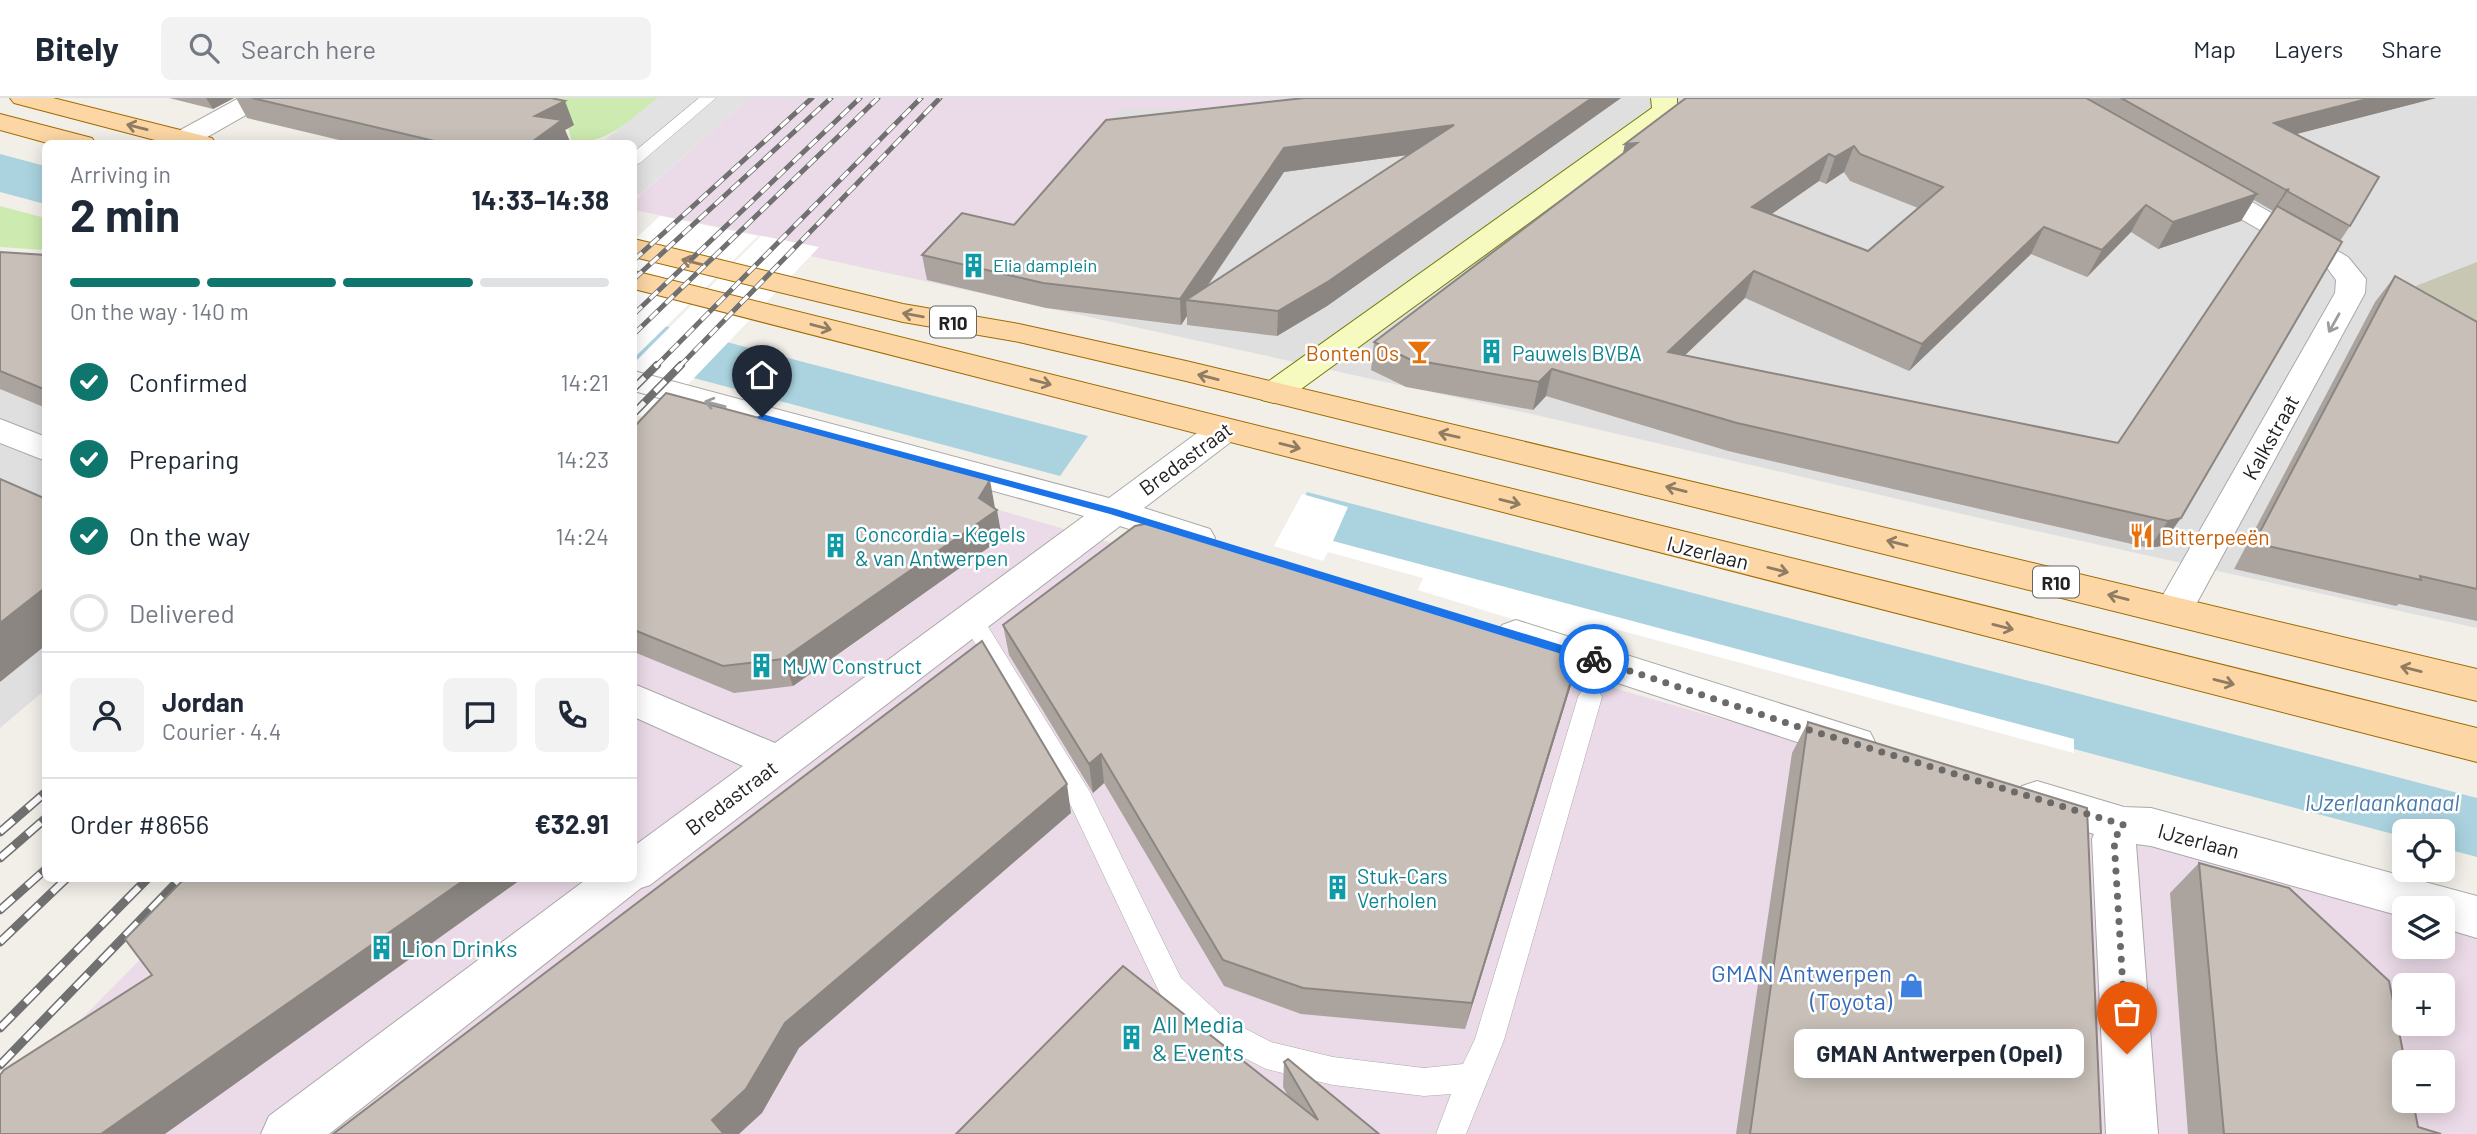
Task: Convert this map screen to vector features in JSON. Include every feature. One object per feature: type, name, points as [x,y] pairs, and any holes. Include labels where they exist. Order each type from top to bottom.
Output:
[{"type":"main road","points":[[23,98],[190,140]]},
{"type":"main road","points":[[0,122],[68,140]]},
{"type":"main road","name":"R10","points":[[637,249],[902,313],[1019,333],[2181,597],[2477,685]]},
{"type":"main road","name":"R10","points":[[637,281],[1224,430]]},
{"type":"main road","name":"Bredastraat","points":[[1224,430],[1274,393]]},
{"type":"main road","name":"IJzerlaan","points":[[1224,430],[2477,745]]},
{"type":"street","points":[[195,140],[258,98]]},
{"type":"street","name":"Bredastraat","points":[[1274,393],[1654,120],[1664,111],[1664,98]]},
{"type":"street","name":"Kalkstraat","points":[[2181,597],[2350,293],[2351,279],[2338,263],[2183,174]]},
{"type":"street","points":[[637,383],[1112,511],[1234,549]]},
{"type":"street","points":[[0,430],[42,448]]},
{"type":"street","name":"Bredastraat","points":[[637,869],[1112,511],[1224,430]]},
{"type":"street","points":[[1482,625],[1887,753]]},
{"type":"street","points":[[637,702],[777,762]]},
{"type":"street","name":"IJzerlaan","points":[[2004,789],[2124,825],[2151,827],[2477,918]]},
{"type":"street","points":[[2124,825],[2114,839],[2132,1134]]},
{"type":"street","points":[[287,1134],[618,882]]},
{"type":"lane","points":[[637,157],[708,98]]},
{"type":"lane","points":[[971,618],[1081,800],[1171,987],[1213,1027],[1266,1055],[1333,1070],[1424,1082],[1472,1078]]},
{"type":"lane","points":[[1451,1134],[1489,1040],[1590,697]]},
{"type":"shaded area","points":[[658,98],[749,98],[640,195],[637,194],[637,153],[643,148],[637,147],[637,140],[606,139]]},
{"type":"shaded area","points":[[749,98],[1307,98],[1217,108],[1123,109],[1104,124],[981,293],[811,256],[818,247],[637,211],[637,198]]},
{"type":"shaded area","points":[[959,98],[2477,98],[2477,628],[2027,529],[1536,415],[811,256]]},
{"type":"shaded area","points":[[2477,262],[2477,362],[2375,302]]},
{"type":"shaded area","points":[[0,264],[42,266],[42,693],[0,728]]},
{"type":"shaded area","points":[[637,455],[895,480],[2392,911],[2392,959],[2455,959],[2455,928],[2477,934],[2477,1134],[0,1134],[0,1102],[216,882],[637,882]]},
{"type":"green space","points":[[533,98],[658,98],[626,124],[595,140],[570,140],[568,127]]},
{"type":"green space","points":[[0,206],[42,217],[42,250],[0,247]]},
{"type":"water","points":[[0,154],[42,165],[42,203],[0,192]]},
{"type":"water","points":[[637,319],[1088,436],[1060,476],[637,363]]},
{"type":"water","name":"IJzerlaankanaal","points":[[1307,492],[2477,798],[2477,857],[2455,851],[2455,819],[2392,819],[2392,834],[1286,539]]},
{"type":"pier","points":[[660,216],[758,236],[637,355],[637,237]]},
{"type":"pier","points":[[761,236],[819,247],[654,420],[637,416],[637,360]]},
{"type":"pier","points":[[1302,494],[1348,507],[1333,541],[2074,739],[2074,753],[1615,629],[1609,649],[1418,590],[1423,578],[1328,552],[1323,561],[1274,546]]},
{"type":"building","points":[[252,98],[551,98],[565,101],[535,116],[562,120],[534,140],[430,140]]},
{"type":"building","points":[[1304,98],[1592,98],[1329,281],[1278,311],[1186,300],[1454,125],[1284,148],[1180,299],[1043,283],[922,255],[962,213],[1014,225],[1106,120]]},
{"type":"building","points":[[1686,98],[2086,98],[2257,194],[2173,222],[2146,205],[2102,250],[2044,227],[1922,344],[1754,271],[1668,352],[2118,443],[2277,206],[2342,242],[2181,518],[2168,521],[1737,423],[1552,369],[1539,382],[1409,359],[1374,342],[1637,143],[1625,144]],"holes":[[[1854,146],[1860,154],[1943,187],[1868,251],[1752,207],[1829,154],[1835,157]]]},
{"type":"building","points":[[2121,98],[2371,98],[2274,123],[2379,177],[2350,226],[2287,191],[2289,189],[2286,190]]},
{"type":"building","points":[[0,252],[42,255],[42,388],[0,371]]},
{"type":"building","points":[[2395,276],[2477,322],[2477,589],[2420,576],[2421,580],[2254,543]]},
{"type":"building","points":[[666,393],[990,480],[979,498],[997,510],[783,659],[723,666],[637,631],[637,424]]},
{"type":"building","points":[[0,479],[42,497],[42,590],[0,623]]},
{"type":"building","name":"Stuk-Cars Verholen","points":[[1154,522],[1579,655],[1472,1003],[1303,988],[1223,960],[1101,754],[1089,764],[1003,625],[1135,526]]},
{"type":"building","points":[[982,641],[1067,784],[785,1023],[746,1089],[712,1120],[724,1134],[333,1134]]},
{"type":"building","name":"GMAN Antwerpen (Toyota)","points":[[1808,722],[2087,808],[2101,1134],[1750,1134]]},
{"type":"building","points":[[2199,863],[2289,888],[2389,981],[2392,996],[2392,1036],[2400,1036],[2403,1050],[2392,1050],[2392,1113],[2415,1113],[2418,1127],[2441,1134],[2224,1134]]},
{"type":"building","points":[[181,882],[461,882],[101,1134],[0,1134],[0,1075],[4,1070],[152,975],[125,939]]},
{"type":"building","name":"All Media & Events","points":[[1123,966],[1318,1120],[1284,1062],[1288,1059],[1379,1134],[956,1134]]},
{"type":"railway","points":[[637,257],[812,98]]},
{"type":"railway","points":[[637,276],[831,98]]},
{"type":"railway","points":[[637,311],[860,98]]},
{"type":"railway","points":[[637,331],[878,98]]},
{"type":"railway","points":[[655,367],[921,98]]},
{"type":"railway","points":[[679,367],[940,98]]},
{"type":"railway","points":[[637,410],[681,365]]},
{"type":"railway","points":[[637,385],[655,367]]},
{"type":"railway","points":[[0,832],[42,795]]},
{"type":"railway","points":[[0,858],[42,821]]},
{"type":"railway","points":[[0,910],[42,873]]},
{"type":"railway","points":[[0,942],[63,882]]},
{"type":"railway","points":[[0,1028],[144,882]]},
{"type":"railway","points":[[0,1065],[177,882]]},
{"type":"way so far","points":[[1594,659],[1796,726],[2124,825],[2114,839],[2127,1054]]},
{"type":"place","name":"Elia damplein","points":[[973,265]]},
{"type":"place","name":"Bonten Os","points":[[1419,352]]},
{"type":"place","name":"Pauwels BVBA","points":[[1492,352]]},
{"type":"place","name":"Bitterpeeën","points":[[2141,536]]},
{"type":"place","name":"Concordia - Kegels & van Antwerpen","points":[[835,545]]},
{"type":"place","name":"MJW Construct","points":[[762,665]]},
{"type":"place","name":"Stuk-Cars Verholen","points":[[1337,887]]},
{"type":"place","name":"Lion Drinks","points":[[381,947]]},
{"type":"place","name":"GMAN Antwerpen (Toyota)","points":[[1912,986]]},
{"type":"place","name":"All Media & Events","points":[[1132,1037]]},
{"type":"place","name":"GMAN Antwerpen (Opel)","points":[[2127,1054]]},
{"type":"route","points":[[762,417],[1112,511],[1594,659]]}]
